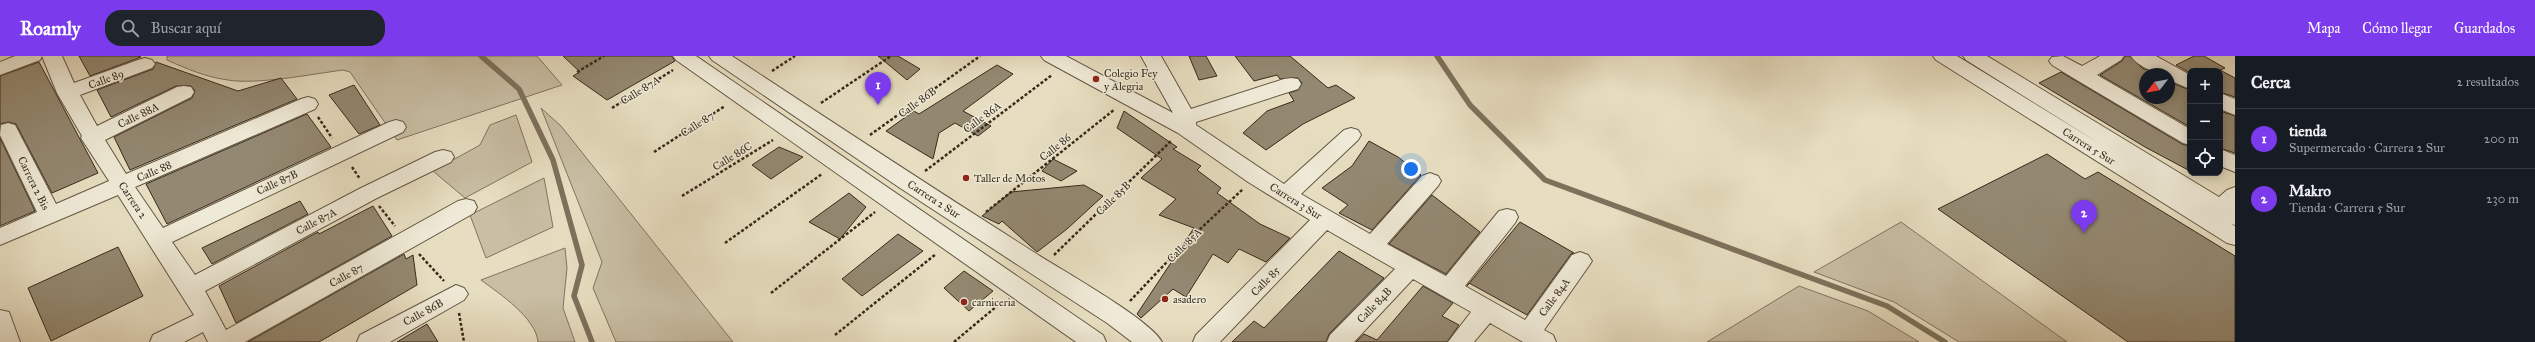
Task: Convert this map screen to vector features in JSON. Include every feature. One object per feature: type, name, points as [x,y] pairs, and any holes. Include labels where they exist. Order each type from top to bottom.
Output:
[{"type":"street","points":[[0,69],[33,56]]},
{"type":"street","name":"Carrera 2","points":[[52,56],[67,93],[91,138],[191,288],[220,342]]},
{"type":"street","name":"Carrera 2 Sur","points":[[719,56],[908,183],[1116,316],[1150,342]]},
{"type":"street","points":[[1151,56],[1185,123],[1291,84]]},
{"type":"street","name":"Carrera 5 Sur","points":[[1943,56],[2235,237]]},
{"type":"street","name":"Carrera 5 Sur","points":[[1973,56],[2230,207]]},
{"type":"street","points":[[2082,75],[2114,56]]},
{"type":"street","points":[[2141,56],[2187,81]]},
{"type":"street","points":[[686,58],[1094,342]]},
{"type":"street","name":"Carrera 3 Sur","points":[[1058,60],[1128,98],[1185,123],[1256,177],[1410,268],[1536,338]]},
{"type":"street","points":[[2059,61],[2187,136]]},
{"type":"street","name":"Calle 89","points":[[67,93],[145,64]]},
{"type":"street","name":"Calle 88A","points":[[91,138],[184,92]]},
{"type":"street","points":[[2223,102],[2235,108]]},
{"type":"street","name":"Calle 88","points":[[0,237],[50,214],[308,104]]},
{"type":"street","name":"Calle 87B","points":[[159,239],[396,127]]},
{"type":"street","points":[[798,135],[825,127]]},
{"type":"street","name":"Carrera 2 Bis","points":[[8,130],[50,214]]},
{"type":"street","points":[[1286,195],[1351,135]]},
{"type":"street","name":"Calle 87A","points":[[191,288],[369,193],[443,157]]},
{"type":"street","points":[[2223,158],[2235,165]]},
{"type":"street","points":[[1372,246],[1430,181]]},
{"type":"street","name":"Calle 87","points":[[224,342],[466,207]]},
{"type":"street","points":[[1449,289],[1507,217]]},
{"type":"street","name":"Calle 85","points":[[1205,342],[1325,219]]},
{"type":"street","name":"Calle 84A","points":[[1536,338],[1580,261]]},
{"type":"street","name":"Calle 84B","points":[[1339,342],[1410,268]]},
{"type":"street","name":"Calle 86B","points":[[369,342],[456,294]]},
{"type":"street","points":[[1460,342],[1486,310]]},
{"type":"street","points":[[0,319],[8,342]]},
{"type":"street","points":[[162,342],[207,319]]},
{"type":"path","points":[[577,72],[604,56]]},
{"type":"path","points":[[756,81],[795,56]]},
{"type":"path","points":[[806,114],[891,56]]},
{"type":"path","name":"Calle 86B","points":[[854,147],[980,56]]},
{"type":"path","name":"Calle 87A","points":[[612,108],[686,58]]},
{"type":"path","name":"Calle 86A","points":[[908,183],[1058,60]]},
{"type":"path","name":"Calle 87","points":[[654,152],[741,96]]},
{"type":"path","name":"Calle 86","points":[[972,223],[1128,98]]},
{"type":"path","name":"Calle 85B","points":[[1041,268],[1185,123]]},
{"type":"path","name":"Calle 86C","points":[[682,196],[798,135]]},
{"type":"path","points":[[725,243],[837,163]]},
{"type":"path","name":"Calle 85A","points":[[1116,316],[1182,246],[1256,177]]},
{"type":"path","points":[[771,293],[890,200]]},
{"type":"path","points":[[835,335],[950,242]]},
{"type":"path","points":[[954,342],[1018,289]]},
{"type":"path","points":[[456,294],[464,342]]},
{"type":"shaded area","points":[[167,56],[537,56],[562,85],[397,140],[350,72],[343,70],[254,81],[228,80],[197,72],[167,60]]},
{"type":"shaded area","points":[[541,108],[561,126],[733,342],[616,342],[593,288],[602,262]]},
{"type":"shaded area","points":[[516,115],[532,162],[465,198],[433,171],[480,145],[490,125]]},
{"type":"shaded area","points":[[544,178],[553,227],[486,258],[470,215]]},
{"type":"shaded area","points":[[1901,222],[2067,342],[1959,342],[1894,302],[1814,272]]},
{"type":"shaded area","points":[[565,248],[567,268],[563,308],[575,342],[538,342],[536,333],[531,324],[516,307],[481,280]]},
{"type":"shaded area","points":[[1799,286],[1868,311],[1919,342],[1707,342]]},
{"type":"building","points":[[79,56],[137,56],[141,57],[90,76]]},
{"type":"building","points":[[563,56],[672,56],[675,61],[607,100],[573,76],[580,72]]},
{"type":"building","points":[[878,56],[898,56],[920,69],[907,80]]},
{"type":"building","points":[[1189,56],[1206,56],[1217,76],[1199,80]]},
{"type":"building","points":[[1235,56],[1290,56],[1328,88],[1336,85],[1355,98],[1303,124],[1266,150],[1243,133],[1267,111],[1294,101],[1289,93],[1298,90],[1302,83],[1298,78],[1280,79],[1277,75],[1254,81]]},
{"type":"building","points":[[2125,56],[2130,56],[2142,68],[2139,68],[2139,98],[2100,75],[2122,61]]},
{"type":"building","points":[[2194,56],[2204,56],[2225,68],[2187,68],[2187,71],[2176,65]]},
{"type":"building","points":[[39,62],[98,173],[52,193],[16,124],[8,122],[0,124],[0,76]]},
{"type":"building","points":[[156,62],[238,91],[281,78],[297,99],[130,170],[114,137],[192,98],[195,91],[191,86],[176,86],[111,117],[97,90],[153,69]]},
{"type":"building","points":[[997,65],[1013,74],[963,111],[991,126],[978,136],[955,123],[939,133],[933,159],[886,131],[914,111],[919,114]]},
{"type":"building","points":[[2061,72],[2182,144],[2187,145],[2187,169],[2145,147],[2039,83]]},
{"type":"building","points":[[2223,72],[2235,78],[2235,97],[2223,93]]},
{"type":"building","points":[[2175,84],[2187,89],[2187,125],[2150,104],[2175,104]]},
{"type":"building","points":[[354,85],[380,125],[359,134],[329,95]]},
{"type":"building","points":[[1124,111],[1177,147],[1173,149],[1201,166],[1197,170],[1221,188],[1217,193],[1260,224],[1290,238],[1266,262],[1239,249],[1228,263],[1213,254],[1186,297],[1173,289],[1141,318],[1137,314],[1194,228],[1159,215],[1176,199],[1141,178],[1162,159],[1117,128]]},
{"type":"building","points":[[2223,112],[2235,116],[2235,153],[2223,149]]},
{"type":"building","points":[[307,114],[331,147],[167,224],[146,184]]},
{"type":"building","points":[[0,138],[35,211],[0,226]]},
{"type":"building","points":[[1369,141],[1398,157],[1421,175],[1372,230],[1339,213],[1348,205],[1322,188],[1352,166]]},
{"type":"building","points":[[779,147],[803,157],[771,179],[752,165]]},
{"type":"building","points":[[2047,154],[2085,179],[2098,172],[2235,256],[2235,342],[2128,342],[1938,209]]},
{"type":"building","points":[[1053,159],[1077,171],[1061,181],[1042,171]]},
{"type":"building","points":[[1084,185],[1103,196],[1067,229],[1037,252],[1002,221],[999,224],[982,216],[1011,192]]},
{"type":"building","points":[[849,193],[866,207],[840,239],[809,222]]},
{"type":"building","points":[[1432,195],[1480,232],[1446,274],[1389,244]]},
{"type":"building","points":[[300,201],[308,214],[212,264],[202,248]]},
{"type":"building","points":[[373,206],[392,236],[236,323],[219,286],[318,232],[319,234]]},
{"type":"building","points":[[1520,222],[1574,253],[1571,254],[1527,315],[1469,283]]},
{"type":"building","points":[[898,234],[923,251],[862,296],[842,279]]},
{"type":"building","points":[[118,247],[143,296],[51,341],[28,288]]},
{"type":"building","points":[[1339,251],[1384,278],[1329,334],[1326,342],[1232,342],[1254,321],[1264,328]]},
{"type":"building","points":[[404,254],[406,259],[413,255],[417,285],[319,342],[248,342]]},
{"type":"building","points":[[964,271],[993,291],[969,311],[944,288]]},
{"type":"building","points":[[1423,286],[1453,303],[1442,316],[1459,325],[1447,342],[1356,342],[1364,334],[1377,340]]},
{"type":"building","points":[[427,324],[438,342],[397,342]]},
{"type":"waterway","points":[[481,56],[519,89],[553,160],[582,265],[574,296],[592,342]]},
{"type":"waterway","points":[[1437,56],[1470,105],[1545,180],[1887,306],[1945,342]]},
{"type":"place","name":"Colegio Fey y Alegria","points":[[1096,79]]},
{"type":"place","name":"tienda","points":[[878,105]]},
{"type":"place","name":"Taller de Motos","points":[[966,178]]},
{"type":"place","name":"Makro","points":[[2084,233]]},
{"type":"place","name":"asadero","points":[[1165,299]]},
{"type":"place","name":"carniceria","points":[[964,302]]}]
